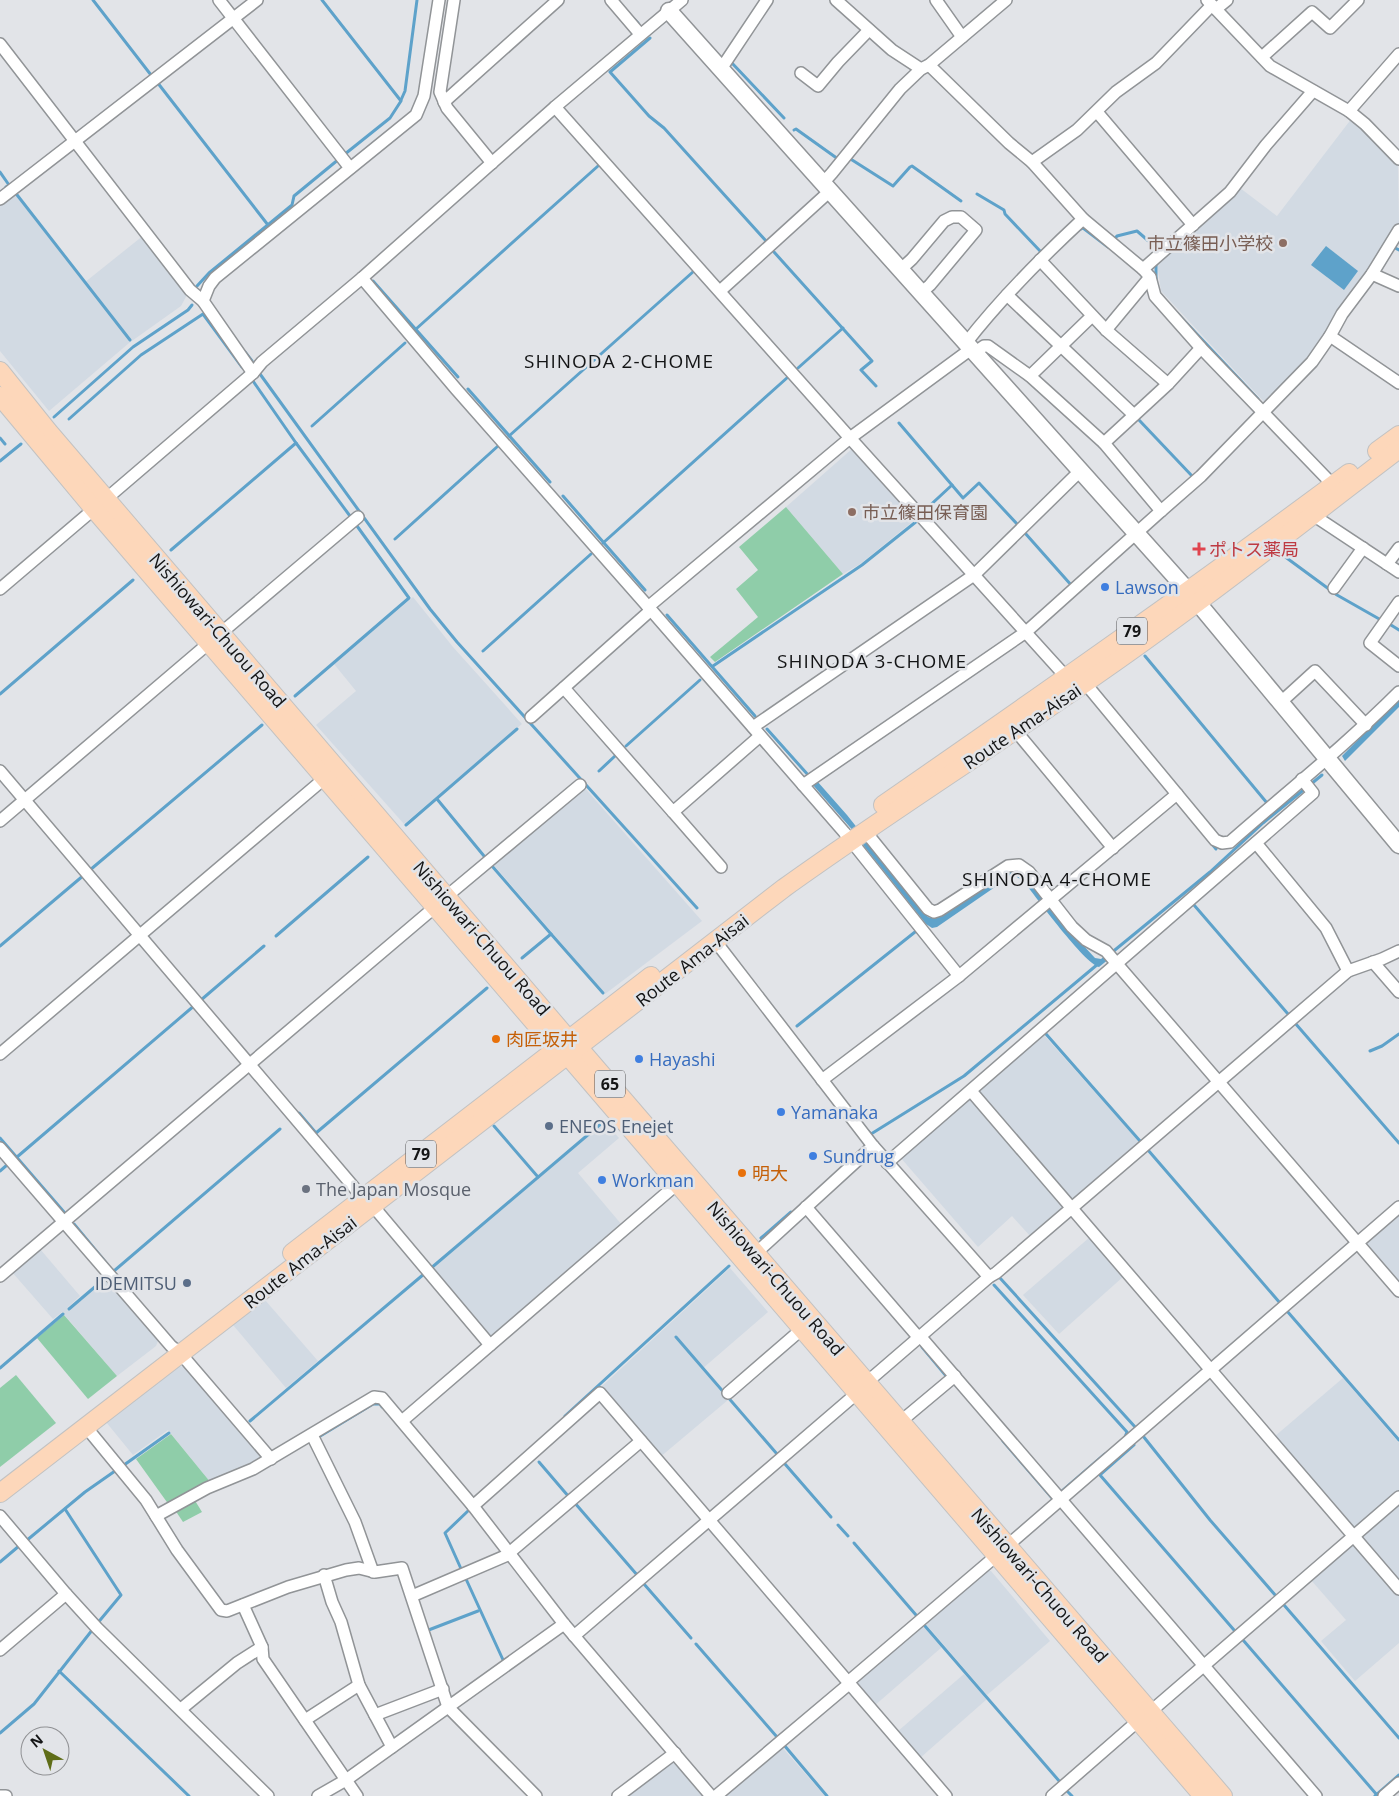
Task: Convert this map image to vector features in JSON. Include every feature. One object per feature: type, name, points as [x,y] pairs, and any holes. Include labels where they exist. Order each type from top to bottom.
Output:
[{"type":"main road","name":"Nishiowari-Chuou Road","points":[[0,371],[48,431],[100,504]]},
{"type":"main road","name":"Nishiowari-Chuou Road","points":[[0,396],[100,504],[568,1048],[756,1254],[861,1388],[1144,1717],[1203,1796]]},
{"type":"main road","name":"Route Ama-Aisai","points":[[0,1478],[176,1350],[568,1048],[786,873],[1016,730],[1085,683],[1332,485],[1398,447]]},
{"type":"main road","name":"Route Ama-Aisai","points":[[568,1048],[716,942],[856,831],[1067,678],[1193,597],[1313,515],[1398,447]]},
{"type":"main road","name":"Nishiowari-Chuou Road","points":[[215,638],[325,778],[441,901]]},
{"type":"main road","name":"Nishiowari-Chuou Road","points":[[568,1048],[678,1184],[802,1329],[861,1388],[900,1422],[1001,1551]]},
{"type":"main road","name":"Route Ama-Aisai","points":[[0,1493],[86,1426],[176,1350]]},
{"type":"main road","name":"Nishiowari-Chuou Road","points":[[1144,1717],[1223,1796]]},
{"type":"street","points":[[219,0],[350,168]]},
{"type":"street","points":[[0,199],[257,0]]},
{"type":"street","points":[[203,301],[209,286],[215,278],[416,115],[424,96],[439,0]]},
{"type":"street","points":[[454,0],[440,92],[447,108],[492,163]]},
{"type":"street","points":[[444,102],[558,0]]},
{"type":"street","points":[[611,0],[640,34]]},
{"type":"street","points":[[721,69],[767,0]]},
{"type":"street","points":[[836,0],[892,50],[925,67],[1032,162],[1083,219],[1147,273],[1155,296],[1201,348],[1332,485]]},
{"type":"street","points":[[936,0],[962,37]]},
{"type":"street","points":[[720,291],[826,187],[832,174],[900,89],[1006,0]]},
{"type":"street","points":[[1032,162],[1078,130],[1116,92],[1156,63],[1212,5],[1227,0]]},
{"type":"street","points":[[1262,57],[1312,12],[1330,28],[1358,0]]},
{"type":"street","points":[[0,589],[362,278],[555,107],[676,5],[721,69],[1193,597],[1328,759],[1396,835]]},
{"type":"street","points":[[1212,5],[1270,66],[1349,111],[1399,159]]},
{"type":"street","points":[[801,73],[818,86],[869,30]]},
{"type":"street","points":[[0,44],[190,290],[203,301],[253,372]]},
{"type":"street","points":[[1349,111],[1399,54]]},
{"type":"street","points":[[1106,330],[1147,273],[1193,225],[1230,192],[1266,145],[1313,91]]},
{"type":"street","points":[[555,107],[1067,678]]},
{"type":"street","points":[[1098,112],[1193,225]]},
{"type":"street","points":[[900,270],[912,259],[944,221],[952,217],[962,217],[976,230],[921,293]]},
{"type":"street","points":[[531,717],[650,608],[850,438],[970,348],[1007,295],[1083,219]]},
{"type":"street","points":[[803,785],[1026,632],[1201,476],[1312,362],[1342,314],[1372,274],[1399,230]]},
{"type":"street","points":[[1040,260],[1106,330],[1168,384]]},
{"type":"street","points":[[1372,274],[1399,286]]},
{"type":"street","points":[[362,278],[456,389],[650,608],[803,785],[856,831],[928,909],[934,912],[940,910],[1008,866],[1018,865],[1029,872],[1047,903],[1086,940],[1112,959],[1399,1290]]},
{"type":"street","points":[[1007,295],[1134,415]]},
{"type":"street","points":[[1030,376],[1092,316]]},
{"type":"street","points":[[1330,336],[1399,383]]},
{"type":"street","points":[[970,348],[988,346],[1030,376],[1104,442],[1161,511]]},
{"type":"street","points":[[1104,442],[1168,384],[1201,348]]},
{"type":"street","points":[[673,812],[757,731],[974,575],[1080,471]]},
{"type":"street","points":[[1313,515],[1399,572]]},
{"type":"street","points":[[0,821],[358,517]]},
{"type":"street","points":[[1334,588],[1363,548]]},
{"type":"street","points":[[1388,564],[1399,548]]},
{"type":"street","points":[[1399,602],[1370,644],[1399,666]]},
{"type":"street","points":[[1281,702],[1316,671],[1366,725]]},
{"type":"street","points":[[1085,683],[1215,840],[1222,843],[1230,842],[1305,783],[1399,692]]},
{"type":"street","points":[[564,688],[721,867]]},
{"type":"street","points":[[1016,730],[1113,848]]},
{"type":"street","points":[[0,771],[490,1345]]},
{"type":"street","points":[[0,1054],[325,778]]},
{"type":"street","points":[[887,1162],[971,1091],[1112,959],[1256,843],[1313,793],[1305,783]]},
{"type":"street","points":[[0,1276],[580,785]]},
{"type":"street","points":[[822,1080],[959,976],[1177,794]]},
{"type":"street","points":[[856,831],[959,976]]},
{"type":"street","points":[[1256,843],[1326,928],[1348,971]]},
{"type":"street","points":[[716,942],[873,1146],[989,1277]]},
{"type":"street","points":[[574,1636],[710,1521],[989,1277],[1348,971],[1399,950]]},
{"type":"street","points":[[1373,962],[1399,992]]},
{"type":"street","points":[[971,1091],[1399,1589]]},
{"type":"street","points":[[756,1254],[873,1146]]},
{"type":"street","points":[[0,1148],[271,1459]]},
{"type":"street","points":[[402,1421],[678,1184]]},
{"type":"street","points":[[806,1207],[955,1376],[1316,1796]]},
{"type":"street","points":[[716,1796],[1399,1207]]},
{"type":"street","points":[[728,1393],[802,1329]]},
{"type":"street","points":[[900,1422],[955,1376]]},
{"type":"street","points":[[473,1506],[600,1393],[946,1796]]},
{"type":"street","points":[[156,1516],[207,1488],[253,1469],[374,1397],[382,1398],[473,1506],[564,1624],[711,1796]]},
{"type":"street","points":[[86,1426],[146,1500],[177,1550],[222,1610],[227,1611],[288,1587],[324,1576],[359,1568],[373,1572],[402,1568],[448,1707],[536,1796]]},
{"type":"street","points":[[312,1435],[356,1522],[373,1572]]},
{"type":"street","points":[[412,1596],[510,1553],[641,1441]]},
{"type":"street","points":[[1052,1796],[1399,1497]]},
{"type":"street","points":[[0,1516],[97,1628],[268,1796]]},
{"type":"street","points":[[324,1576],[332,1602],[341,1622],[359,1685],[392,1747]]},
{"type":"street","points":[[0,1650],[66,1594]]},
{"type":"street","points":[[243,1605],[262,1647],[264,1659],[357,1796]]},
{"type":"street","points":[[318,1796],[346,1780],[564,1624]]},
{"type":"street","points":[[180,1709],[237,1663],[262,1647]]},
{"type":"street","points":[[305,1720],[359,1685]]},
{"type":"street","points":[[375,1714],[442,1689]]},
{"type":"street","points":[[618,1796],[675,1753]]},
{"type":"street","points":[[1384,1796],[1399,1783]]},
{"type":"street","points":[[0,1796],[6,1796]]},
{"type":"shaded area","name":"市立篠田小学校","points":[[1352,118],[1398,163],[1399,223],[1373,267],[1309,361],[1266,404],[1161,291],[1157,263],[1240,188],[1277,216]]},
{"type":"shaded area","points":[[13,192],[84,283],[144,235],[188,293],[181,306],[129,343],[49,411],[0,351],[0,201]]},
{"type":"shaded area","name":"市立篠田保育園","points":[[853,448],[917,518],[860,564],[843,574],[786,507]]},
{"type":"shaded area","points":[[413,597],[453,647],[522,724],[404,824],[316,725],[356,691],[334,664]]},
{"type":"shaded area","points":[[583,786],[702,921],[605,994],[492,863]]},
{"type":"shaded area","points":[[1043,1034],[1141,1144],[1074,1201],[1068,1199],[977,1091]]},
{"type":"shaded area","points":[[971,1097],[1062,1205],[1061,1211],[1031,1237],[1012,1216],[978,1247],[900,1157]]},
{"type":"shaded area","points":[[605,1122],[619,1138],[578,1173],[622,1225],[490,1338],[430,1271]]},
{"type":"shaded area","points":[[1399,1214],[1399,1285],[1367,1247],[1367,1242]]},
{"type":"shaded area","points":[[1090,1237],[1124,1276],[1059,1334],[1023,1295]]},
{"type":"shaded area","points":[[40,1249],[80,1296],[68,1307],[70,1310],[106,1280],[158,1341],[156,1346],[117,1376],[62,1312],[53,1319],[12,1272]]},
{"type":"shaded area","points":[[730,1268],[768,1312],[702,1369],[728,1400],[659,1458],[600,1388]]},
{"type":"shaded area","points":[[265,1300],[318,1361],[286,1388],[233,1325]]},
{"type":"shaded area","points":[[178,1366],[185,1367],[263,1458],[262,1460],[211,1483],[168,1430],[133,1455],[106,1422]]},
{"type":"shaded area","points":[[1343,1378],[1399,1443],[1399,1490],[1357,1527],[1352,1527],[1274,1437]]},
{"type":"shaded area","points":[[1399,1503],[1399,1581],[1363,1539],[1363,1535]]},
{"type":"shaded area","points":[[1352,1544],[1357,1545],[1399,1594],[1399,1643],[1355,1681],[1321,1641],[1346,1620],[1311,1580]]},
{"type":"shaded area","points":[[986,1571],[991,1571],[1050,1641],[987,1695],[925,1623]]},
{"type":"shaded area","points":[[923,1625],[942,1647],[874,1706],[858,1687],[858,1681]]},
{"type":"shaded area","points":[[964,1674],[987,1699],[920,1758],[897,1732]]},
{"type":"shaded area","points":[[781,1746],[825,1796],[723,1796]]},
{"type":"shaded area","points":[[671,1761],[675,1763],[704,1796],[625,1796]]},
{"type":"green space","points":[[786,507],[843,574],[715,662],[710,657],[758,617],[736,589],[758,570],[739,547]]},
{"type":"green space","points":[[64,1315],[117,1376],[88,1399],[37,1338]]},
{"type":"green space","points":[[16,1375],[56,1423],[0,1467],[0,1388]]},
{"type":"green space","points":[[171,1434],[211,1483],[169,1505],[136,1459]]},
{"type":"green space","points":[[194,1499],[202,1512],[183,1522],[175,1510]]},
{"type":"water","points":[[1326,246],[1358,271],[1344,290],[1311,265]]},
{"type":"water","points":[[1399,698],[1399,707],[1345,761],[1342,756]]},
{"type":"water","points":[[817,781],[847,815],[928,917],[938,917],[1003,872],[1018,870],[1024,874],[1069,930],[1095,958],[1101,959],[1106,955],[1109,959],[1099,967],[1092,963],[1072,942],[1024,882],[1017,877],[1011,876],[937,927],[932,928],[926,924],[863,845],[863,842],[812,784]]},
{"type":"waterway","points":[[93,0],[151,75]]},
{"type":"waterway","points":[[322,0],[401,101],[390,118],[345,154]]},
{"type":"waterway","points":[[401,100],[405,91],[417,0]]},
{"type":"waterway","points":[[633,18],[638,23]]},
{"type":"waterway","points":[[650,38],[610,72],[649,116],[664,128],[767,242]]},
{"type":"waterway","points":[[732,61],[784,118]]},
{"type":"waterway","points":[[157,82],[268,225]]},
{"type":"waterway","points":[[794,130],[796,129],[838,159]]},
{"type":"waterway","points":[[849,158],[893,186],[912,166],[961,201]]},
{"type":"waterway","points":[[197,286],[209,273],[292,205],[294,196],[339,159]]},
{"type":"waterway","points":[[416,329],[598,166]]},
{"type":"waterway","points":[[0,172],[9,185],[6,187]]},
{"type":"waterway","points":[[14,191],[130,340]]},
{"type":"waterway","points":[[977,194],[1004,210],[1005,214],[1041,252]]},
{"type":"waterway","points":[[1079,230],[1083,228],[1108,247]]},
{"type":"waterway","points":[[1114,240],[1117,236],[1137,231],[1159,250]]},
{"type":"waterway","points":[[1393,247],[1399,250]]},
{"type":"waterway","points":[[774,252],[872,361],[861,370],[876,386]]},
{"type":"waterway","points":[[1156,263],[1156,279]]},
{"type":"waterway","points":[[509,436],[694,271]]},
{"type":"waterway","points":[[373,281],[458,377]]},
{"type":"waterway","points":[[54,417],[133,347],[188,310],[192,305]]},
{"type":"waterway","points":[[1177,313],[1258,399]]},
{"type":"waterway","points":[[69,419],[141,355],[203,314],[242,367]]},
{"type":"waterway","points":[[798,368],[843,328]]},
{"type":"waterway","points":[[312,426],[405,343]]},
{"type":"waterway","points":[[245,352],[252,361]]},
{"type":"waterway","points":[[260,374],[430,609],[457,642],[697,908]]},
{"type":"waterway","points":[[603,543],[788,377]]},
{"type":"waterway","points":[[253,381],[350,516]]},
{"type":"waterway","points":[[468,389],[550,482]]},
{"type":"waterway","points":[[1139,420],[1193,477]]},
{"type":"waterway","points":[[899,423],[963,498],[979,483],[1017,524]]},
{"type":"waterway","points":[[0,438],[5,444]]},
{"type":"waterway","points":[[171,550],[296,443]]},
{"type":"waterway","points":[[0,461],[21,444]]},
{"type":"waterway","points":[[395,539],[498,446]]},
{"type":"waterway","points":[[925,510],[952,485]]},
{"type":"waterway","points":[[563,496],[645,590]]},
{"type":"waterway","points":[[713,666],[862,565],[917,521]]},
{"type":"waterway","points":[[295,696],[409,598],[357,526]]},
{"type":"waterway","points":[[1025,533],[1072,586]]},
{"type":"waterway","points":[[483,651],[591,554]]},
{"type":"waterway","points":[[1284,556],[1337,595],[1381,620]]},
{"type":"waterway","points":[[0,694],[133,580]]},
{"type":"waterway","points":[[667,615],[755,716]]},
{"type":"waterway","points":[[1391,625],[1399,630]]},
{"type":"waterway","points":[[1145,656],[1267,803]]},
{"type":"waterway","points":[[626,746],[700,680]]},
{"type":"waterway","points":[[90,870],[262,725]]},
{"type":"waterway","points":[[406,825],[517,729]]},
{"type":"waterway","points":[[767,729],[809,776]]},
{"type":"waterway","points":[[599,771],[615,756]]},
{"type":"waterway","points":[[1311,784],[1322,775]]},
{"type":"waterway","points":[[1110,954],[1210,872],[1263,823],[1306,788]]},
{"type":"waterway","points":[[437,799],[484,856]]},
{"type":"waterway","points":[[1212,844],[1216,849]]},
{"type":"waterway","points":[[276,936],[368,857]]},
{"type":"waterway","points":[[492,866],[551,934]]},
{"type":"waterway","points":[[0,946],[84,875]]},
{"type":"waterway","points":[[1194,905],[1288,1014]]},
{"type":"waterway","points":[[797,1026],[915,932]]},
{"type":"waterway","points":[[522,958],[551,934],[603,993]]},
{"type":"waterway","points":[[201,1000],[264,946]]},
{"type":"waterway","points":[[868,1131],[871,1134],[964,1076],[1098,964]]},
{"type":"waterway","points":[[298,1114],[316,1133],[487,988]]},
{"type":"waterway","points":[[17,1157],[195,1005]]},
{"type":"waterway","points":[[1295,1023],[1399,1143]]},
{"type":"waterway","points":[[1046,1034],[1140,1141]]},
{"type":"waterway","points":[[1370,1051],[1382,1046],[1399,1034]]},
{"type":"waterway","points":[[430,1269],[603,1122]]},
{"type":"waterway","points":[[494,1126],[538,1177]]},
{"type":"waterway","points":[[111,1269],[114,1271],[280,1129]]},
{"type":"waterway","points":[[0,1138],[64,1212]]},
{"type":"waterway","points":[[1148,1150],[1280,1303]]},
{"type":"waterway","points":[[0,1171],[7,1165]]},
{"type":"waterway","points":[[761,1238],[791,1212]]},
{"type":"waterway","points":[[74,1224],[107,1264]]},
{"type":"waterway","points":[[565,1416],[729,1266]]},
{"type":"waterway","points":[[250,1421],[424,1274]]},
{"type":"waterway","points":[[1000,1278],[1136,1428]]},
{"type":"waterway","points":[[69,1309],[103,1280]]},
{"type":"waterway","points":[[994,1285],[1127,1432],[1125,1437]]},
{"type":"waterway","points":[[1287,1311],[1399,1440]]},
{"type":"waterway","points":[[0,1368],[63,1314]]},
{"type":"waterway","points":[[676,1337],[777,1454]]},
{"type":"waterway","points":[[922,1347],[947,1377]]},
{"type":"waterway","points":[[317,1438],[373,1404],[380,1404],[382,1407]]},
{"type":"waterway","points":[[124,1465],[169,1433]]},
{"type":"waterway","points":[[1143,1436],[1210,1520],[1276,1596]]},
{"type":"waterway","points":[[1003,1441],[1053,1499]]},
{"type":"waterway","points":[[1134,1445],[1100,1475],[1234,1630]]},
{"type":"waterway","points":[[1061,1492],[1105,1454]]},
{"type":"waterway","points":[[539,1462],[569,1497]]},
{"type":"waterway","points":[[785,1464],[831,1517]]},
{"type":"waterway","points":[[26,1541],[85,1492],[115,1471]]},
{"type":"waterway","points":[[574,1502],[638,1576]]},
{"type":"waterway","points":[[462,1571],[445,1533],[469,1510],[467,1507]]},
{"type":"waterway","points":[[65,1509],[121,1595],[96,1625]]},
{"type":"waterway","points":[[838,1525],[848,1536]]},
{"type":"waterway","points":[[854,1543],[916,1615]]},
{"type":"waterway","points":[[0,1562],[19,1546]]},
{"type":"waterway","points":[[466,1579],[504,1662]]},
{"type":"waterway","points":[[644,1584],[691,1638]]},
{"type":"waterway","points":[[1284,1605],[1399,1738]]},
{"type":"waterway","points":[[426,1631],[478,1611]]},
{"type":"waterway","points":[[925,1626],[1060,1782]]},
{"type":"waterway","points":[[0,1733],[34,1704],[93,1629]]},
{"type":"waterway","points":[[1243,1640],[1377,1795]]},
{"type":"waterway","points":[[696,1644],[777,1737]]},
{"type":"waterway","points":[[59,1671],[189,1796]]},
{"type":"waterway","points":[[784,1745],[827,1796]]},
{"type":"waterway","points":[[1375,1796],[1399,1775]]},
{"type":"waterway","points":[[1067,1791],[1072,1796]]},
{"type":"place","name":"市立篠田小学校","points":[[1283,243]]},
{"type":"place","name":"市立篠田保育園","points":[[852,512]]},
{"type":"place","name":"ポトス薬局","points":[[1199,549]]},
{"type":"place","name":"Lawson","points":[[1105,587]]},
{"type":"place","name":"肉匠坂井","points":[[496,1039]]},
{"type":"place","name":"Hayashi","points":[[639,1059]]},
{"type":"place","name":"Yamanaka","points":[[781,1112]]},
{"type":"place","name":"ENEOS Enejet","points":[[549,1126]]},
{"type":"place","name":"Sundrug","points":[[813,1156]]},
{"type":"place","name":"明大","points":[[742,1173]]},
{"type":"place","name":"Workman","points":[[602,1180]]},
{"type":"place","name":"The Japan Mosque","points":[[306,1189]]},
{"type":"place","name":"IDEMITSU","points":[[187,1283]]},
{"type":"district","name":"SHINODA 2-CHOME","points":[[619,361]]},
{"type":"district","name":"SHINODA 3-CHOME","points":[[872,661]]},
{"type":"district","name":"SHINODA 4-CHOME","points":[[1057,879]]}]
